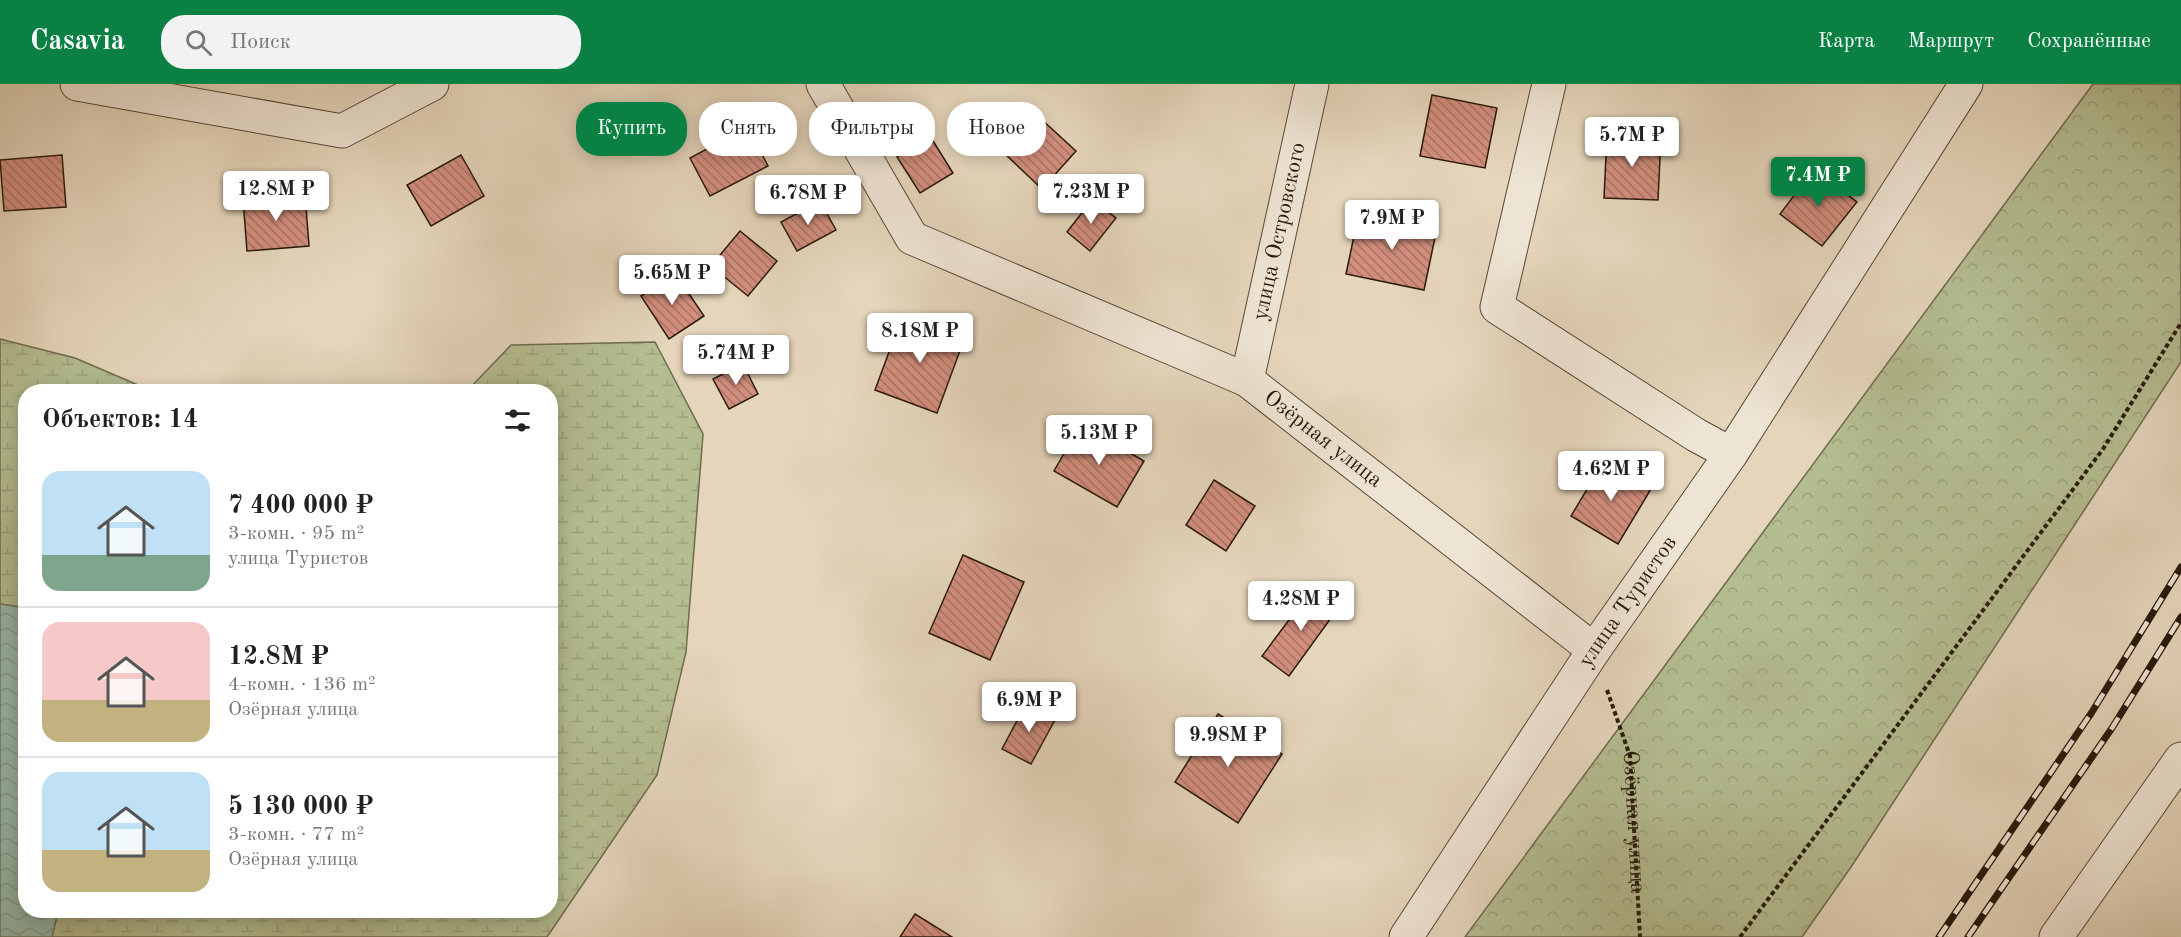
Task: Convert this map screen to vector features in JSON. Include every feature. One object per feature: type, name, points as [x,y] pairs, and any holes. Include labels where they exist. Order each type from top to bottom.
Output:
[{"type":"street","points":[[77,84],[342,131],[432,84]]},
{"type":"street","name":"Озёрная улица","points":[[823,84],[912,238],[1247,380],[1594,650]]},
{"type":"street","name":"улица Островского","points":[[1247,380],[1312,84]]},
{"type":"street","points":[[1549,84],[1497,307],[1696,435],[1731,454]]},
{"type":"street","name":"улица Туристов","points":[[1406,937],[1594,650],[1731,454],[1966,84]]},
{"type":"street","points":[[2056,937],[2181,759]]},
{"type":"path","points":[[1740,937],[2103,449],[2181,323]]},
{"type":"path","name":"Озёрная улица","points":[[1594,650],[1630,756],[1640,937]]},
{"type":"green space","points":[[2093,84],[2181,84],[2181,362],[1851,867],[1802,937],[1465,937]]},
{"type":"green space","points":[[0,339],[75,358],[136,384],[18,384],[18,607],[0,604]]},
{"type":"green space","points":[[655,342],[703,434],[686,652],[657,775],[547,937],[52,937],[56,918],[558,918],[558,384],[474,384],[511,345]]},
{"type":"water","points":[[0,604],[18,607],[18,918],[56,918],[52,937],[0,937]]},
{"type":"building","points":[[1432,95],[1497,108],[1485,168],[1420,156]]},
{"type":"building","points":[[1046,124],[1076,151],[1042,189],[1007,156],[1046,156]]},
{"type":"building","points":[[1607,135],[1661,138],[1658,200],[1604,198]]},
{"type":"building","points":[[935,144],[953,173],[920,193],[897,157],[935,156]]},
{"type":"building","points":[[699,153],[699,156],[763,156],[768,166],[710,196],[690,158]]},
{"type":"building","points":[[62,155],[66,207],[4,211],[0,160]]},
{"type":"building","points":[[461,155],[484,196],[431,226],[407,185]]},
{"type":"building","points":[[1814,169],[1857,202],[1822,246],[1780,214]]},
{"type":"building","points":[[305,194],[309,246],[247,251],[243,199]]},
{"type":"building","points":[[1092,200],[1116,218],[1090,251],[1067,232]]},
{"type":"building","points":[[820,201],[836,230],[797,251],[781,222]]},
{"type":"building","points":[[1359,212],[1437,228],[1424,290],[1346,274]]},
{"type":"building","points":[[740,231],[777,261],[748,296],[711,266]]},
{"type":"building","points":[[675,273],[704,316],[669,339],[641,296]]},
{"type":"building","points":[[903,314],[965,337],[937,413],[875,390]]},
{"type":"building","points":[[743,364],[758,394],[729,409],[713,379]]},
{"type":"building","points":[[1081,424],[1144,461],[1117,507],[1054,471]]},
{"type":"building","points":[[1604,461],[1651,489],[1618,544],[1571,516]]},
{"type":"building","points":[[1214,480],[1255,506],[1226,551],[1186,525]]},
{"type":"building","points":[[963,555],[1024,582],[990,660],[929,633]]},
{"type":"building","points":[[1313,588],[1339,607],[1289,676],[1262,656]]},
{"type":"building","points":[[1027,702],[1056,718],[1031,764],[1002,749]]},
{"type":"building","points":[[1218,714],[1282,754],[1238,823],[1175,782]]},
{"type":"building","points":[[915,914],[952,937],[900,937]]},
{"type":"railway","points":[[1939,937],[2092,712],[2181,567]]},
{"type":"railway","points":[[1968,937],[2112,728],[2181,617]]}]
